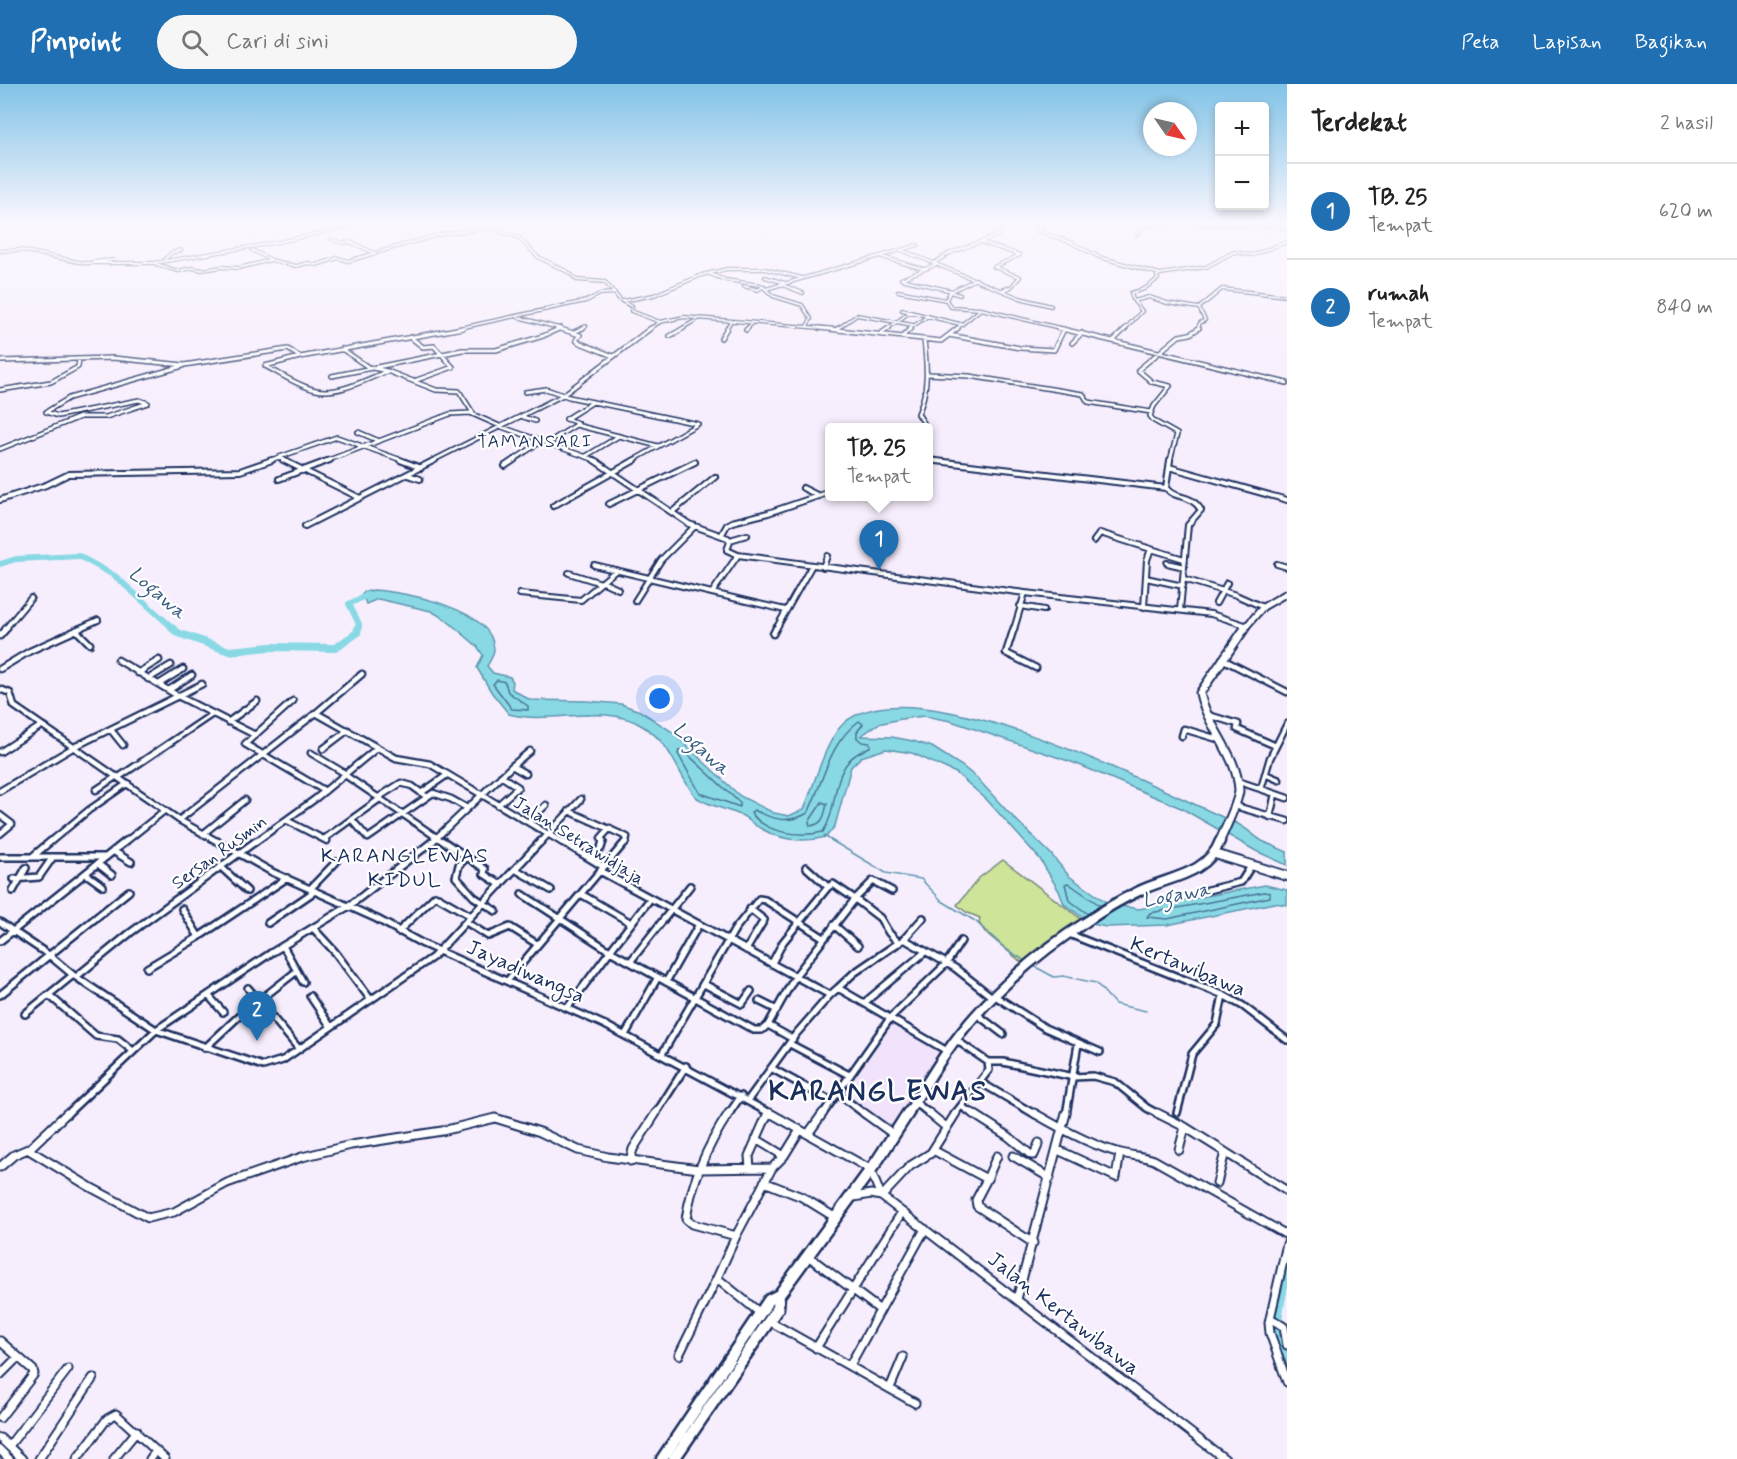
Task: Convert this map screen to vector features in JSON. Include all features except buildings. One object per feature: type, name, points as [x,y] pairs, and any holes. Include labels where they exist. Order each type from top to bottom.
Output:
[{"type":"highway","points":[[662,1459],[765,1317],[778,1308],[780,1295],[873,1165],[947,1051],[993,996],[1076,928],[1138,891],[1200,867],[1215,854],[1239,791],[1221,740],[1202,703],[1200,693],[1245,625],[1263,607],[1287,593]]},
{"type":"highway","points":[[674,1459],[765,1317]]},
{"type":"main road","points":[[1215,854],[1287,876]]},
{"type":"street","points":[[611,288],[622,301],[631,306],[632,311],[660,322]]},
{"type":"street","points":[[622,301],[654,295],[672,288]]},
{"type":"street","points":[[752,288],[758,290],[764,288]]},
{"type":"street","points":[[765,288],[768,293],[801,303],[809,311],[811,319],[807,326]]},
{"type":"street","points":[[792,288],[803,292],[800,295]]},
{"type":"street","points":[[941,288],[960,295]]},
{"type":"street","points":[[946,300],[958,288]]},
{"type":"street","points":[[998,288],[1051,306]]},
{"type":"street","points":[[1002,290],[1006,288]]},
{"type":"street","points":[[1113,340],[1132,318],[1142,311],[1134,301],[1132,293],[1145,288]]},
{"type":"street","points":[[1134,301],[1149,297],[1167,303],[1199,308],[1223,289],[1287,296]]},
{"type":"street","points":[[953,291],[961,290]]},
{"type":"street","points":[[898,291],[946,300],[951,307],[981,309],[1287,383]]},
{"type":"street","points":[[388,371],[320,391],[294,382],[288,376],[265,366],[300,357],[518,316],[586,301],[600,294],[615,293]]},
{"type":"street","points":[[1166,488],[1177,434],[1151,419],[1151,412],[1170,386],[1152,382],[1137,369],[1179,336],[1190,334],[1199,328],[1200,323],[1205,320],[1199,308]]},
{"type":"street","points":[[305,526],[502,428],[563,395],[660,322],[684,317],[807,326],[942,341],[981,309]]},
{"type":"street","points":[[902,310],[960,324]]},
{"type":"street","points":[[880,334],[910,312]]},
{"type":"street","points":[[837,329],[857,315],[913,325]]},
{"type":"street","points":[[518,316],[574,332],[580,335],[576,340],[578,342],[613,356]]},
{"type":"street","points":[[902,337],[913,325],[928,316]]},
{"type":"street","points":[[670,336],[698,319]]},
{"type":"street","points":[[721,338],[731,321]]},
{"type":"street","points":[[746,330],[752,323]]},
{"type":"street","points":[[646,325],[652,327]]},
{"type":"street","points":[[574,332],[586,326]]},
{"type":"street","points":[[332,376],[368,367],[396,365],[464,350],[496,350],[543,336],[561,328]]},
{"type":"street","points":[[949,335],[1020,348],[1054,351],[1064,329]]},
{"type":"street","points":[[1072,343],[1082,333]]},
{"type":"street","points":[[410,337],[423,347],[434,346],[444,354],[447,362],[453,367],[412,382]]},
{"type":"street","points":[[924,340],[928,374],[926,395],[918,414],[924,423]]},
{"type":"street","points":[[0,449],[78,418],[106,417],[148,402],[139,400],[58,416],[46,412],[64,400],[98,388],[188,364],[286,349],[291,349],[300,357]]},
{"type":"street","points":[[342,349],[368,367],[388,371],[440,392],[459,391],[476,415]]},
{"type":"street","points":[[0,390],[32,387],[55,380],[78,367],[79,358]]},
{"type":"street","points":[[0,361],[112,358],[188,364]]},
{"type":"street","points":[[928,374],[964,376],[1080,393],[1084,394],[1088,402],[1151,412]]},
{"type":"street","points":[[525,392],[546,389],[593,402],[698,423],[553,506]]},
{"type":"street","points":[[593,402],[566,419],[578,423],[576,424],[658,446]]},
{"type":"street","points":[[279,479],[454,413],[476,415],[502,428],[586,456],[614,471],[695,526],[722,534],[730,540]]},
{"type":"street","points":[[523,417],[535,421]]},
{"type":"street","points":[[547,443],[576,424]]},
{"type":"street","points":[[405,430],[411,433]]},
{"type":"street","points":[[358,432],[379,441]]},
{"type":"street","points":[[586,456],[619,436]]},
{"type":"street","points":[[0,500],[46,485],[69,474],[240,471],[337,437],[421,468]]},
{"type":"street","points":[[653,444],[659,439]]},
{"type":"street","points":[[505,466],[542,441]]},
{"type":"street","points":[[279,458],[360,498]]},
{"type":"street","points":[[933,461],[1166,488],[1170,493],[1195,501],[1201,510],[1188,525],[1180,610]]},
{"type":"street","points":[[609,504],[695,462]]},
{"type":"street","points":[[211,471],[214,465]]},
{"type":"street","points":[[1169,467],[1287,500]]},
{"type":"street","points":[[408,475],[420,479]]},
{"type":"street","points":[[672,512],[715,477]]},
{"type":"street","points":[[803,488],[819,496]]},
{"type":"street","points":[[722,534],[725,526],[732,522],[825,494]]},
{"type":"street","points":[[635,601],[646,578],[663,555],[695,526]]},
{"type":"street","points":[[1094,541],[1100,533],[1184,559]]},
{"type":"street","points":[[730,540],[747,535]]},
{"type":"street","points":[[730,540],[727,550],[738,555],[1025,593],[1180,610],[1215,615],[1245,625]]},
{"type":"street","points":[[1144,607],[1147,560],[1150,549]]},
{"type":"street","points":[[714,594],[738,555]]},
{"type":"street","points":[[823,567],[827,556]]},
{"type":"street","points":[[1167,563],[1184,567]]},
{"type":"street","points":[[1277,564],[1287,567]]},
{"type":"street","points":[[594,565],[785,610]]},
{"type":"street","points":[[773,634],[812,565]]},
{"type":"street","points":[[520,594],[581,600],[615,571]]},
{"type":"street","points":[[569,573],[618,590]]},
{"type":"street","points":[[1146,578],[1183,586]]},
{"type":"street","points":[[1184,579],[1263,607]]},
{"type":"street","points":[[1216,603],[1227,583]]},
{"type":"street","points":[[1025,593],[1006,653],[1036,668]]},
{"type":"street","points":[[0,636],[31,598]]},
{"type":"street","points":[[1020,606],[1044,610]]},
{"type":"street","points":[[0,669],[30,651],[98,620]]},
{"type":"street","points":[[76,630],[90,644]]},
{"type":"street","points":[[1222,659],[1287,692]]},
{"type":"street","points":[[117,660],[211,715],[255,735]]},
{"type":"street","points":[[138,673],[159,660]]},
{"type":"street","points":[[148,679],[171,665]]},
{"type":"street","points":[[159,684],[183,669]]},
{"type":"street","points":[[179,820],[362,674]]},
{"type":"street","points":[[169,690],[192,675]]},
{"type":"street","points":[[0,791],[74,747],[202,684]]},
{"type":"street","name":"Jayadiwangsa","points":[[0,689],[10,693],[14,706],[41,726],[128,783],[164,811],[240,855],[349,906],[398,932],[568,1007],[686,1066],[800,1130],[873,1165]]},
{"type":"street","points":[[228,722],[257,701]]},
{"type":"street","points":[[293,701],[246,744],[325,791]]},
{"type":"street","name":"Jalan Setrawidjaja","points":[[316,713],[400,759],[425,762],[591,859],[602,869],[670,911],[796,975],[830,995]]},
{"type":"street","points":[[96,790],[211,715]]},
{"type":"street","points":[[1208,715],[1234,722],[1238,724],[1237,729],[1276,746]]},
{"type":"street","points":[[1262,789],[1265,774],[1287,724]]},
{"type":"street","points":[[0,752],[41,726]]},
{"type":"street","points":[[1182,736],[1184,729],[1221,740]]},
{"type":"street","points":[[111,730],[123,745]]},
{"type":"street","points":[[323,749],[348,730]]},
{"type":"street","name":"Sersan Rusmin","points":[[26,1014],[130,933],[325,791],[377,748]]},
{"type":"street","points":[[0,1167],[14,1155],[31,1148],[156,1030],[283,946],[349,906],[436,839],[530,751]]},
{"type":"street","points":[[311,753],[485,870],[484,874],[501,885]]},
{"type":"street","points":[[512,766],[526,774]]},
{"type":"street","points":[[1265,774],[1279,780]]},
{"type":"street","points":[[421,793],[447,775]]},
{"type":"street","points":[[498,805],[518,787],[501,776]]},
{"type":"street","points":[[1237,781],[1287,798]]},
{"type":"street","points":[[32,857],[89,810],[128,783]]},
{"type":"street","points":[[286,820],[326,840],[399,783],[427,797]]},
{"type":"street","points":[[353,821],[368,838],[436,793],[467,808]]},
{"type":"street","points":[[1270,817],[1275,794]]},
{"type":"street","points":[[0,922],[156,1030],[205,1048],[269,1066],[332,1027],[439,951],[581,799]]},
{"type":"street","points":[[203,834],[245,800]]},
{"type":"street","points":[[528,822],[546,805]]},
{"type":"street","points":[[1233,809],[1287,821]]},
{"type":"street","points":[[0,941],[164,811]]},
{"type":"street","points":[[508,980],[628,838],[569,811]]},
{"type":"street","points":[[0,834],[12,824],[1,817]]},
{"type":"street","points":[[591,859],[601,848],[603,842],[601,838],[610,828]]},
{"type":"street","points":[[113,851],[131,862]]},
{"type":"street","points":[[0,857],[106,857]]},
{"type":"street","points":[[17,879],[39,877],[53,857]]},
{"type":"street","points":[[466,858],[459,865],[456,877],[472,894],[496,911]]},
{"type":"street","points":[[268,923],[312,890],[336,862]]},
{"type":"street","points":[[98,864],[112,875]]},
{"type":"street","points":[[1208,890],[1241,882],[1251,866]]},
{"type":"street","points":[[221,867],[247,891]]},
{"type":"street","points":[[806,867],[828,887]]},
{"type":"street","points":[[13,891],[17,879],[26,868]]},
{"type":"street","points":[[515,869],[551,891]]},
{"type":"street","points":[[86,874],[103,886]]},
{"type":"street","points":[[147,968],[199,937],[287,878]]},
{"type":"street","points":[[522,894],[561,917],[610,951],[754,1030],[762,1030],[768,1025],[796,975],[855,899],[873,881],[891,891]]},
{"type":"street","points":[[772,963],[798,921],[833,884],[839,886],[880,918],[889,933],[955,968],[1018,1014],[1078,1044],[1100,1052]]},
{"type":"street","points":[[630,962],[690,886]]},
{"type":"street","points":[[0,995],[129,891]]},
{"type":"street","points":[[581,894],[632,923]]},
{"type":"street","points":[[398,932],[436,897],[471,916]]},
{"type":"street","points":[[568,1007],[650,899]]},
{"type":"street","points":[[662,1054],[729,942],[757,901],[763,899],[824,938]]},
{"type":"street","points":[[182,909],[199,937]]},
{"type":"street","points":[[746,950],[764,920],[750,909]]},
{"type":"street","points":[[748,1100],[791,1042],[830,995],[854,973],[902,941],[923,918]]},
{"type":"street","points":[[466,922],[488,936],[510,927],[537,944]]},
{"type":"street","points":[[834,925],[858,946]]},
{"type":"street","points":[[666,982],[698,926]]},
{"type":"street","points":[[313,928],[335,952],[371,1000]]},
{"type":"street","name":"Kertawibawa","points":[[1069,934],[1223,995],[1243,1006],[1287,1040]]},
{"type":"street","points":[[808,1134],[891,1017],[946,964],[961,941]]},
{"type":"street","points":[[283,946],[303,982]]},
{"type":"street","points":[[864,1003],[925,952]]},
{"type":"street","points":[[205,1048],[258,1001],[297,972]]},
{"type":"street","points":[[625,1035],[638,1015],[645,996],[658,977]]},
{"type":"street","points":[[704,984],[742,1004],[751,991]]},
{"type":"street","points":[[248,988],[299,1049]]},
{"type":"street","points":[[838,988],[947,1051]]},
{"type":"street","points":[[49,995],[96,1036],[118,1039],[133,1051]]},
{"type":"street","points":[[1177,1113],[1192,1054],[1216,1026],[1223,995]]},
{"type":"street","points":[[208,996],[224,1012]]},
{"type":"street","points":[[310,996],[332,1027]]},
{"type":"street","points":[[759,1001],[777,1010]]},
{"type":"street","points":[[978,1015],[1003,1034]]},
{"type":"street","points":[[768,1025],[813,1058],[849,1075]]},
{"type":"street","points":[[957,1040],[988,1062],[1003,1062],[1074,1077],[1093,1076],[1115,1082],[1147,1108],[1185,1127],[1287,1191]]},
{"type":"street","points":[[1017,1299],[1063,1130],[1078,1044]]},
{"type":"street","points":[[881,1196],[910,1166],[923,1160],[933,1150],[946,1126],[989,1070],[988,1062]]},
{"type":"street","points":[[630,1161],[633,1149],[686,1066]]},
{"type":"street","points":[[771,1068],[785,1079],[803,1085],[831,1101]]},
{"type":"street","points":[[980,1082],[1063,1130],[1120,1153],[1140,1155],[1154,1160],[1287,1235]]},
{"type":"street","points":[[837,1093],[893,1134]]},
{"type":"street","points":[[736,1236],[692,1224],[687,1221],[686,1216],[700,1166],[726,1116],[741,1096]]},
{"type":"street","points":[[914,1102],[946,1126]]},
{"type":"street","points":[[961,1106],[1031,1155],[1034,1155],[1039,1143]]},
{"type":"street","points":[[750,1168],[748,1157],[768,1112]]},
{"type":"street","points":[[31,1148],[90,1187],[148,1218],[174,1212],[227,1183],[302,1157],[351,1145],[442,1131],[495,1118],[540,1132],[578,1150],[630,1161],[772,1168]]},
{"type":"street","points":[[1179,1150],[1185,1127]]},
{"type":"street","points":[[679,1355],[764,1182],[800,1130]]},
{"type":"street","points":[[756,1139],[784,1156]]},
{"type":"street","points":[[933,1150],[987,1179]]},
{"type":"street","points":[[1058,1150],[1116,1177],[1120,1153]]},
{"type":"street","points":[[1217,1183],[1225,1152]]},
{"type":"street","points":[[997,1156],[976,1200],[977,1206],[1033,1243]]},
{"type":"street","points":[[1013,1156],[1050,1178]]},
{"type":"street","points":[[873,1165],[881,1196]]},
{"type":"street","points":[[764,1182],[802,1197],[836,1218]]},
{"type":"street","points":[[849,1198],[863,1194],[881,1196]]},
{"type":"street","name":"Jalan Kertawibawa","points":[[881,1196],[1226,1459]]},
{"type":"street","points":[[816,1348],[902,1212]]},
{"type":"street","points":[[850,1365],[925,1229]]},
{"type":"street","points":[[1287,1244],[1278,1324],[1287,1345]]},
{"type":"street","points":[[808,1256],[880,1310]]},
{"type":"street","points":[[717,1278],[765,1317],[915,1403]]},
{"type":"street","points":[[1278,1324],[1270,1333],[1287,1382]]},
{"type":"street","points":[[0,1341],[16,1358],[33,1370],[34,1374],[0,1418]]},
{"type":"street","points":[[890,1388],[903,1357]]},
{"type":"street","points":[[0,1375],[16,1358]]},
{"type":"street","points":[[9,1446],[68,1369]]},
{"type":"street","points":[[39,1459],[93,1378]]},
{"type":"street","points":[[77,1459],[113,1414],[136,1431],[165,1459]]},
{"type":"street","points":[[114,1459],[136,1431]]},
{"type":"street","points":[[0,1438],[22,1459]]},
{"type":"street","points":[[0,1450],[9,1459]]},
{"type":"street","points":[[150,1459],[156,1451]]},
{"type":"shaded area","points":[[890,1021],[947,1051],[893,1132],[837,1093]]},
{"type":"green space","points":[[1003,860],[1085,922],[1026,966],[985,932],[979,923],[980,918],[957,905],[979,878]]},
{"type":"water","points":[[373,590],[405,594],[445,605],[479,623],[490,635],[494,649],[487,666],[493,673],[510,677],[513,682],[512,689],[530,700],[621,704],[640,711],[671,731],[740,796],[774,813],[789,816],[804,809],[826,751],[844,723],[878,708],[924,708],[979,719],[1038,738],[1097,761],[1236,823],[1262,841],[1287,852],[1287,865],[1256,851],[1181,808],[1077,764],[951,721],[924,716],[901,719],[878,724],[861,736],[892,737],[913,741],[932,747],[962,766],[977,778],[1050,853],[1069,876],[1109,904],[1139,909],[1265,885],[1287,890],[1287,905],[1274,903],[1167,925],[1106,927],[1092,924],[1064,904],[1040,859],[986,799],[956,773],[912,753],[886,749],[861,757],[851,767],[835,826],[826,837],[800,840],[784,838],[757,827],[741,815],[698,799],[662,742],[644,727],[629,719],[595,715],[526,717],[509,714],[492,693],[477,668],[483,655],[477,646],[445,619],[431,611],[378,599],[366,604],[362,593]]},
{"type":"waterway","name":"Logawa","points":[[0,564],[16,559],[79,556],[115,576],[174,629]]},
{"type":"waterway","name":"Logawa","points":[[358,629],[359,624],[349,604],[367,595],[374,595]]},
{"type":"waterway","name":"Logawa","points":[[172,628],[178,633],[229,651],[270,647],[335,648],[357,633],[358,628]]},
{"type":"waterway","points":[[824,836],[886,873],[921,879],[942,901],[975,921],[1006,949],[1025,961]]},
{"type":"waterway","points":[[1032,965],[1054,977],[1063,976],[1096,983],[1115,1004],[1146,1011]]},
{"type":"waterway","points":[[1287,1272],[1277,1328],[1287,1361]]},
{"type":"place","name":"TB. 25","points":[[879,570]]},
{"type":"place","name":"rumah","points":[[257,1041]]},
{"type":"district","name":"TAMANSARI","points":[[535,441]]},
{"type":"district","name":"KARANGLEWAS KIDUL","points":[[405,867]]},
{"type":"district","name":"KARANGLEWAS","points":[[878,1090]]}]
